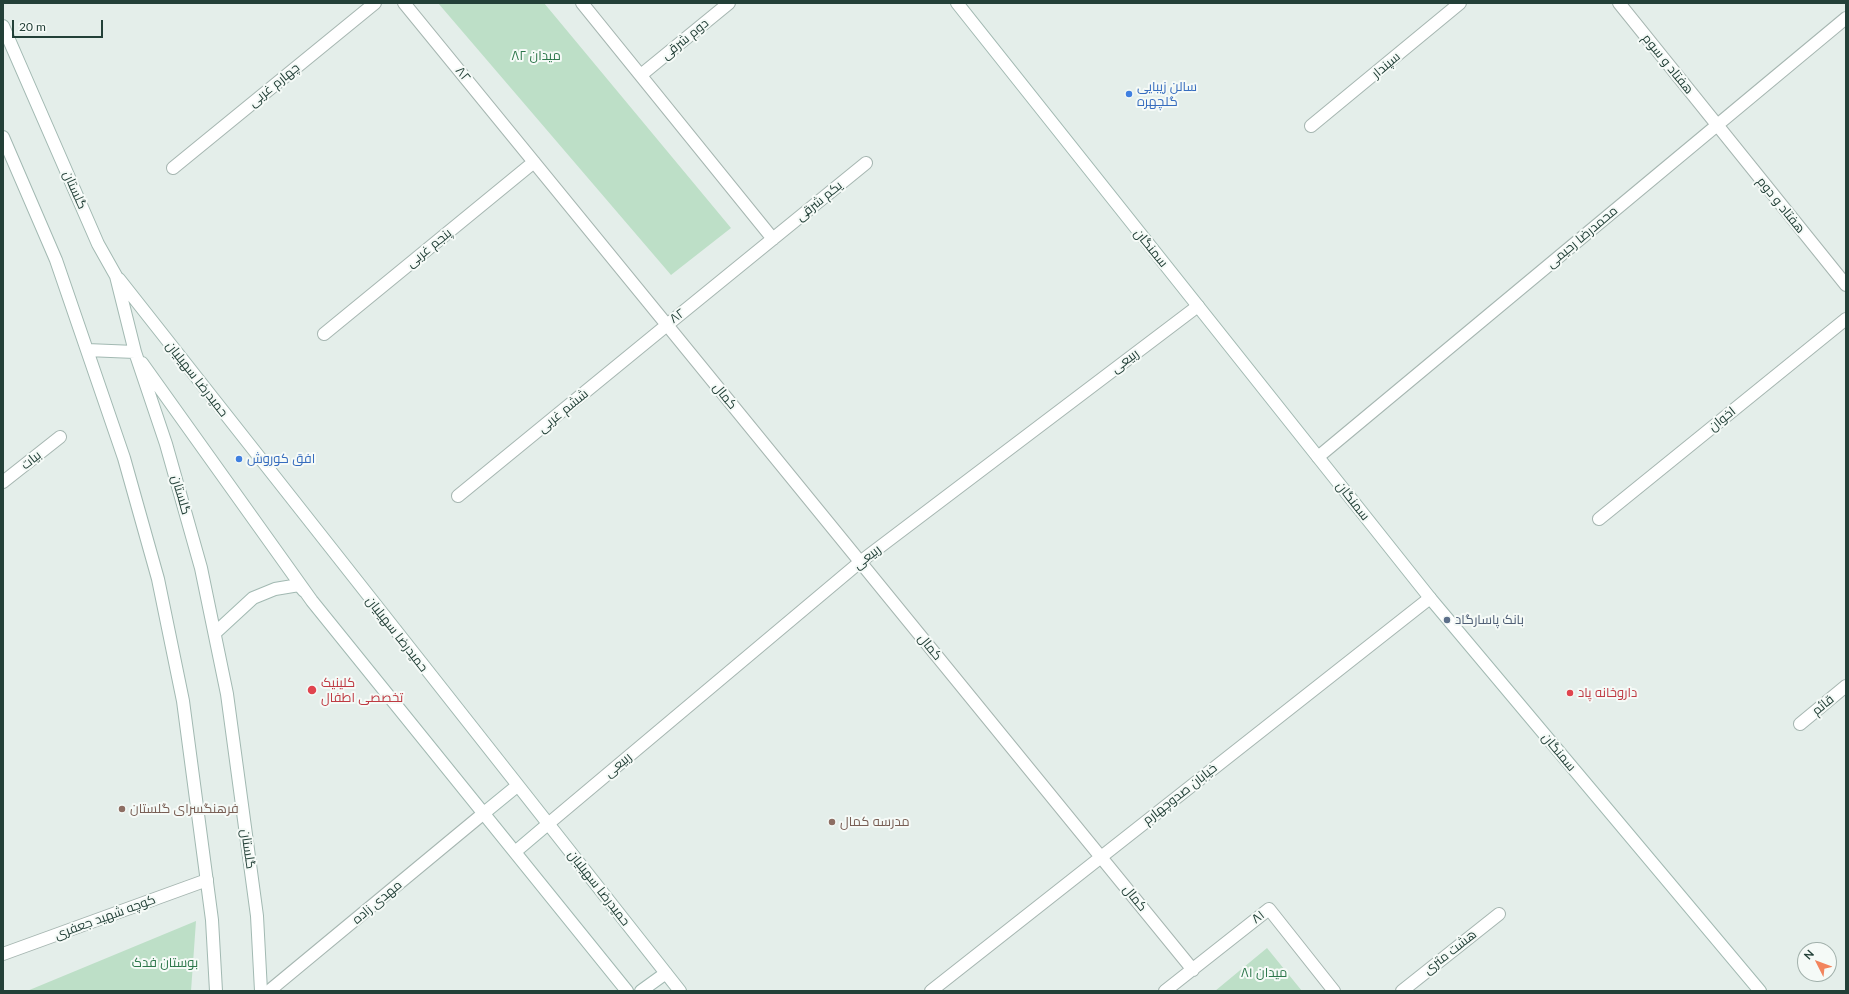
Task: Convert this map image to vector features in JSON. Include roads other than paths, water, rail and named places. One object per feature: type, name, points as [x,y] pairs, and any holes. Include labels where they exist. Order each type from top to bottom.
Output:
[{"type":"street","name":"چهارم غربی","points":[[173,168],[375,3]]},
{"type":"street","name":"۸۲","points":[[404,3],[667,325],[773,238]]},
{"type":"street","points":[[582,3],[773,238]]},
{"type":"street","name":"دوم شرقی","points":[[641,75],[729,3]]},
{"type":"street","name":"سمنگان","points":[[957,3],[1430,598],[1760,991]]},
{"type":"street","name":"سپندار","points":[[1311,126],[1460,3]]},
{"type":"street","name":"هفتاد و سوم","points":[[1618,3],[1717,125]]},
{"type":"street","name":"محمدرضا رحیمی","points":[[1318,457],[1846,18]]},
{"type":"street","name":"گلستان","points":[[3,26],[98,244],[116,276],[135,352],[166,444],[201,568],[227,694],[257,916],[260,991]]},
{"type":"street","name":"هفتاد و دوم","points":[[1717,125],[1846,285]]},
{"type":"street","points":[[3,137],[56,260],[124,458],[158,579],[183,701],[212,920],[216,991]]},
{"type":"street","name":"پنجم غربی","points":[[324,334],[534,162]]},
{"type":"street","name":"یکم شرقی","points":[[773,238],[866,163]]},
{"type":"street","name":"حمیدرضا سهیلیان","points":[[116,276],[680,991]]},
{"type":"street","name":"ربیعی","points":[[515,852],[860,562],[1198,306]]},
{"type":"street","name":"اخوان","points":[[1599,520],[1846,319]]},
{"type":"street","name":"ششم غربی","points":[[458,496],[667,325]]},
{"type":"street","name":"کمال","points":[[667,325],[1193,970]]},
{"type":"street","points":[[87,350],[135,352],[312,601]]},
{"type":"street","name":"بیات","points":[[3,482],[60,437]]},
{"type":"street","points":[[215,633],[253,598],[275,589],[299,585],[627,991]]},
{"type":"street","name":"خیابان صدوچهارم","points":[[931,991],[1430,598]]},
{"type":"street","name":"قائم","points":[[1800,724],[1846,686]]},
{"type":"street","name":"مهدی زاده","points":[[269,991],[517,786]]},
{"type":"street","name":"کوچه شهید جعفری","points":[[3,954],[207,880]]},
{"type":"street","name":"۸۱","points":[[1165,991],[1269,909],[1334,991]]},
{"type":"street","name":"هشت متری","points":[[1402,991],[1499,914]]},
{"type":"street","points":[[641,991],[666,973]]},
{"type":"place","name":"سالن زیبایی گلچهره","points":[[1129,94]]},
{"type":"place","name":"افق کوروش","points":[[239,459]]},
{"type":"place","name":"بانک پاسارگاد","points":[[1447,620]]},
{"type":"place","name":"کلینیک تخصصی اطفال","points":[[312,690]]},
{"type":"place","name":"داروخانه پاد","points":[[1570,693]]},
{"type":"place","name":"فرهنگسرای گلستان","points":[[122,809]]},
{"type":"place","name":"مدرسه کمال","points":[[832,822]]},
{"type":"park label","name":"میدان ۸۲","points":[[536,56]]},
{"type":"park label","name":"بوستان فدک","points":[[165,963]]},
{"type":"park label","name":"میدان ۸۱","points":[[1264,973]]}]
